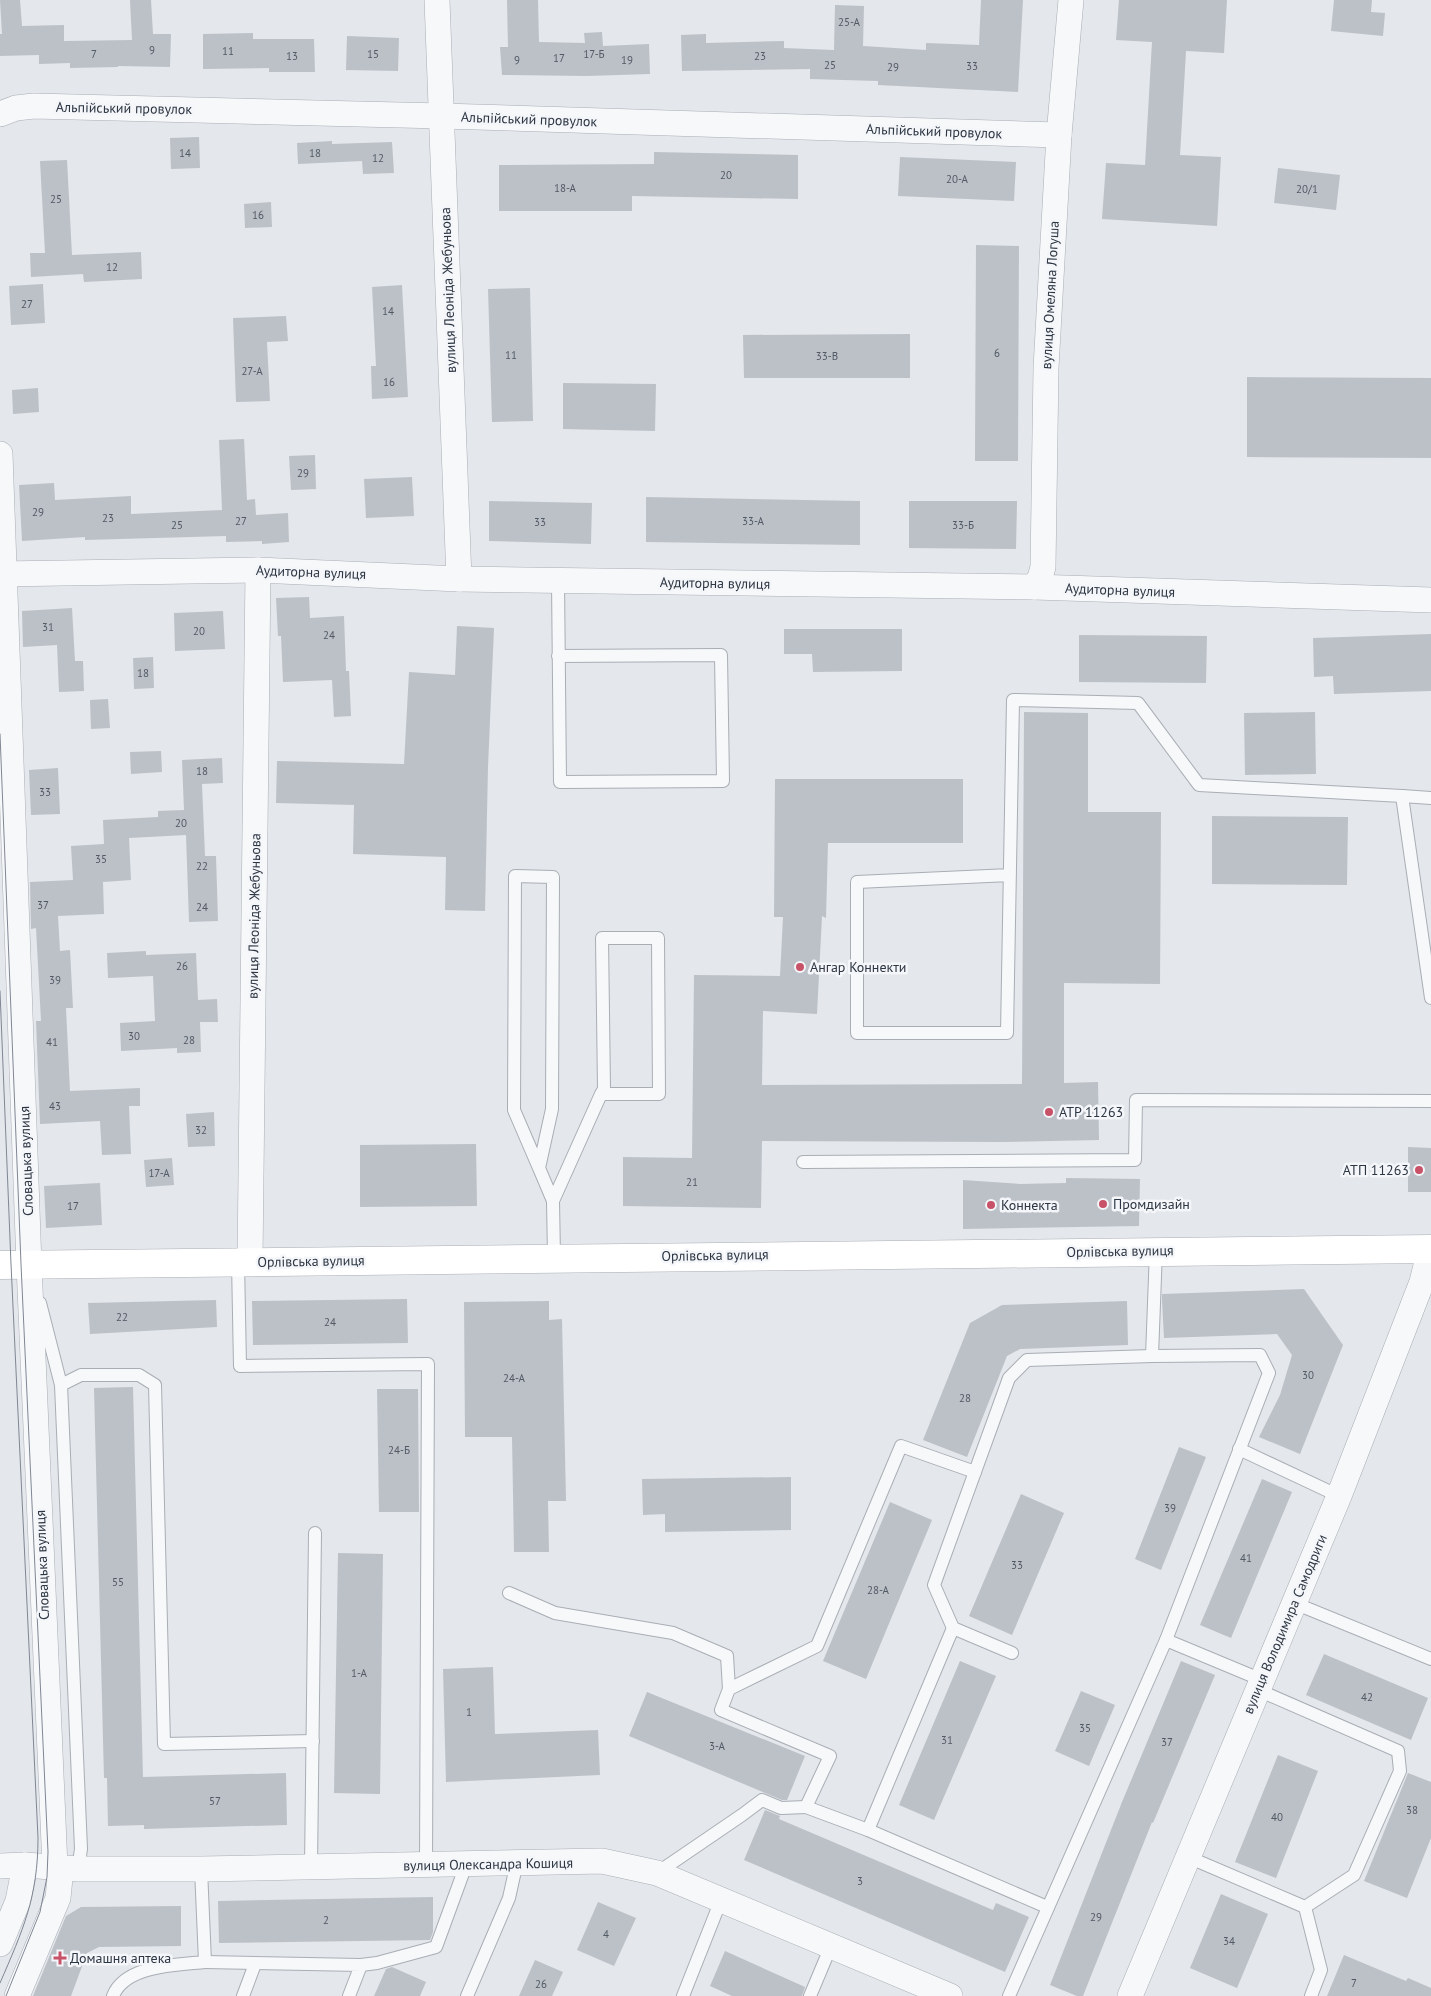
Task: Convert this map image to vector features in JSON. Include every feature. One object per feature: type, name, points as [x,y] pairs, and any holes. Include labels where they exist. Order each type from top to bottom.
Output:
[{"type":"street","name":"вулиця Леоніда Жебуньова","points":[[437,0],[459,579]]},
{"type":"street","name":"вулиця Омеляна Логуша","points":[[1034,587],[1040,578],[1043,567],[1046,368],[1059,135],[1071,0]]},
{"type":"street","name":"Альпійський провулок","points":[[0,114],[16,108],[34,106],[442,116],[1059,135]]},
{"type":"street","name":"Словацька вулиця","points":[[0,454],[29,1264],[65,1868],[58,1898],[17,1996]]},
{"type":"street","name":"вулиця Леоніда Жебуньова","points":[[244,1262],[258,570]]},
{"type":"street","name":"Аудиторна вулиця","points":[[3,574],[258,570],[459,579],[1034,587],[1431,600]]},
{"type":"street","name":"Орлівська вулиця","points":[[0,1265],[1431,1248]]},
{"type":"street","name":"вулиця Володимира Самодриги","points":[[1130,1996],[1339,1496],[1422,1282],[1431,1248]]},
{"type":"street","name":"вулиця Олександра Кошиця","points":[[0,1866],[201,1868],[426,1866],[602,1861],[657,1873],[831,1946],[916,1990],[950,1996]]},
{"type":"street","points":[[0,1944],[18,1900],[24,1865]]},
{"type":"lane","points":[[558,580],[558,656],[560,782],[722,781],[722,656],[558,656]]},
{"type":"lane","points":[[1010,875],[857,882],[857,1033],[1007,1033],[1010,875],[1013,700],[1138,703],[1199,785],[1431,798]]},
{"type":"lane","points":[[1402,796],[1431,998]]},
{"type":"lane","points":[[539,1168],[552,1110],[553,877],[515,876],[514,1110],[539,1168],[554,1201]]},
{"type":"lane","points":[[554,1257],[554,1201],[601,1094],[604,1089],[602,938],[658,938],[659,1094],[601,1094]]},
{"type":"lane","points":[[803,1162],[1135,1160],[1136,1100],[1431,1101]]},
{"type":"lane","points":[[1152,1356],[1156,1250]]},
{"type":"lane","points":[[244,1262],[240,1366],[428,1364],[426,1866]]},
{"type":"lane","points":[[29,1264],[61,1384],[81,1849],[65,1868]]},
{"type":"lane","points":[[1009,1996],[1166,1640],[1269,1373],[1260,1355],[1027,1360],[1010,1378],[934,1585],[953,1628],[1012,1653]]},
{"type":"lane","points":[[61,1384],[81,1375],[138,1375],[155,1385],[164,1744],[313,1741]]},
{"type":"lane","points":[[729,1689],[817,1646],[900,1446],[975,1472]]},
{"type":"lane","points":[[1239,1449],[1339,1496]]},
{"type":"lane","points":[[311,1867],[315,1532]]},
{"type":"lane","points":[[509,1593],[555,1612],[673,1633],[727,1656],[729,1689],[721,1710],[830,1756],[806,1807]]},
{"type":"lane","points":[[1294,1603],[1431,1659]]},
{"type":"lane","points":[[868,1830],[953,1628]]},
{"type":"lane","points":[[1166,1640],[1398,1751],[1400,1770],[1354,1875],[1305,1906]]},
{"type":"lane","points":[[657,1873],[762,1800],[781,1808],[806,1807],[868,1830],[1047,1907]]},
{"type":"lane","points":[[1188,1857],[1305,1906]]},
{"type":"lane","points":[[466,1996],[509,1898],[517,1862]]},
{"type":"lane","points":[[113,1996],[116,1987],[144,1970],[205,1962],[361,1965],[377,1963],[436,1948],[466,1865]]},
{"type":"lane","points":[[201,1868],[205,1962]]},
{"type":"lane","points":[[683,1996],[721,1900]]},
{"type":"lane","points":[[1305,1906],[1321,1970],[1311,1996]]},
{"type":"lane","points":[[810,1996],[831,1946]]},
{"type":"lane","points":[[243,1996],[255,1964]]},
{"type":"lane","points":[[348,1996],[361,1965]]},
{"type":"building","points":[[0,0],[20,0],[22,26],[64,25],[64,41],[132,40],[130,0],[151,0],[153,34],[171,34],[170,67],[118,66],[70,68],[70,63],[39,64],[39,55],[0,56],[0,34],[2,34]]},
{"type":"building","points":[[507,0],[538,0],[539,42],[585,43],[584,33],[602,32],[603,46],[649,44],[650,74],[587,76],[502,75],[500,47],[508,47]]},
{"type":"building","points":[[981,0],[1023,0],[1018,92],[878,85],[878,81],[810,79],[810,69],[682,71],[681,35],[706,34],[706,43],[784,41],[784,48],[834,50],[835,5],[864,6],[863,46],[926,50],[926,43],[979,45]]},
{"type":"building","points":[[1119,0],[1227,0],[1224,53],[1186,51],[1180,155],[1221,157],[1217,226],[1102,219],[1106,163],[1145,165],[1152,42],[1116,40]]},
{"type":"building","points":[[1334,0],[1372,0],[1371,12],[1385,13],[1383,36],[1331,31]]},
{"type":"building","points":[[253,33],[253,39],[314,39],[315,72],[269,72],[269,68],[203,69],[203,34]]},
{"type":"building","points":[[347,36],[399,38],[398,71],[346,70]]},
{"type":"building","points":[[199,137],[200,168],[171,169],[170,138]]},
{"type":"building","points":[[332,141],[332,144],[392,142],[394,173],[363,174],[362,161],[298,164],[297,143]]},
{"type":"building","points":[[654,152],[798,155],[798,199],[632,196],[632,211],[499,211],[499,165],[654,164]]},
{"type":"building","points":[[900,157],[1016,162],[1014,201],[898,196]]},
{"type":"building","points":[[67,160],[72,255],[141,252],[142,279],[84,282],[83,274],[31,277],[30,253],[45,253],[40,161]]},
{"type":"building","points":[[1278,168],[1340,175],[1336,210],[1274,203]]},
{"type":"building","points":[[271,202],[272,227],[245,228],[244,204]]},
{"type":"building","points":[[976,245],[1019,246],[1018,461],[975,461]]},
{"type":"building","points":[[43,284],[45,323],[11,325],[9,286]]},
{"type":"building","points":[[402,285],[408,397],[372,399],[371,366],[376,366],[372,287]]},
{"type":"building","points":[[530,288],[533,421],[492,422],[488,289]]},
{"type":"building","points":[[286,316],[288,341],[267,342],[270,401],[236,402],[233,318]]},
{"type":"building","points":[[910,334],[910,378],[744,378],[743,335]]},
{"type":"building","points":[[1247,377],[1431,378],[1431,458],[1247,457]]},
{"type":"building","points":[[563,383],[656,384],[655,431],[563,429]]},
{"type":"building","points":[[38,388],[39,412],[13,414],[12,390]]},
{"type":"building","points":[[244,439],[247,500],[255,499],[256,515],[288,513],[289,542],[262,544],[262,541],[226,542],[226,536],[85,540],[85,537],[22,541],[19,485],[54,483],[55,500],[131,496],[131,514],[222,510],[219,440]]},
{"type":"building","points":[[315,455],[316,489],[291,490],[289,456]]},
{"type":"building","points":[[412,477],[414,516],[366,518],[364,479]]},
{"type":"building","points":[[646,497],[860,501],[860,545],[646,542]]},
{"type":"building","points":[[489,501],[592,503],[591,544],[489,541]]},
{"type":"building","points":[[909,501],[1017,501],[1016,549],[909,548]]},
{"type":"building","points":[[309,597],[310,618],[344,616],[346,671],[349,671],[351,716],[334,717],[332,680],[283,682],[281,636],[278,636],[276,598]]},
{"type":"building","points":[[72,608],[75,661],[83,661],[84,691],[59,692],[57,645],[23,647],[22,611]]},
{"type":"building","points":[[223,611],[225,649],[175,651],[174,613]]},
{"type":"building","points":[[457,626],[494,628],[488,767],[485,911],[445,910],[446,857],[353,854],[354,805],[276,803],[277,761],[404,764],[409,672],[455,675]]},
{"type":"building","points":[[784,629],[902,629],[902,671],[813,672],[812,654],[784,654]]},
{"type":"building","points":[[1431,634],[1431,691],[1334,694],[1333,676],[1314,677],[1313,638]]},
{"type":"building","points":[[1079,635],[1207,636],[1206,683],[1079,682]]},
{"type":"building","points":[[153,657],[154,688],[134,689],[133,658]]},
{"type":"building","points":[[108,699],[110,728],[91,729],[90,700]]},
{"type":"building","points":[[1024,712],[1088,713],[1088,812],[1161,812],[1160,984],[1064,983],[1064,1083],[1098,1082],[1099,1140],[1001,1142],[762,1141],[761,1208],[623,1206],[623,1157],[692,1158],[694,975],[780,976],[783,917],[774,917],[775,779],[963,779],[963,843],[828,843],[826,918],[822,916],[817,1014],[763,1011],[762,1085],[1022,1084]]},
{"type":"building","points":[[1315,712],[1316,774],[1245,775],[1244,713]]},
{"type":"building","points":[[161,751],[162,772],[131,774],[130,752]]},
{"type":"building","points":[[222,758],[223,783],[202,784],[205,856],[216,856],[218,921],[189,922],[186,835],[129,838],[131,880],[103,882],[104,914],[58,916],[60,951],[70,950],[73,1008],[66,1008],[70,1091],[140,1088],[140,1106],[129,1106],[131,1154],[102,1155],[100,1121],[40,1124],[36,1021],[41,1021],[36,928],[31,929],[30,882],[73,880],[71,846],[104,844],[103,820],[158,817],[158,811],[184,810],[182,760]]},
{"type":"building","points":[[58,768],[60,814],[31,815],[29,770]]},
{"type":"building","points":[[1212,816],[1348,817],[1347,885],[1212,884]]},
{"type":"building","points":[[146,951],[146,955],[196,953],[198,1000],[217,999],[218,1022],[200,1022],[201,1052],[177,1053],[177,1048],[121,1051],[120,1023],[155,1021],[153,976],[108,978],[107,953]]},
{"type":"building","points":[[214,1112],[215,1146],[188,1147],[186,1114]]},
{"type":"building","points":[[476,1144],[477,1206],[360,1207],[360,1145]]},
{"type":"building","name":"АТП 11263","points":[[1408,1147],[1431,1148],[1431,1192],[1408,1192]]},
{"type":"building","points":[[172,1158],[174,1185],[146,1187],[144,1160]]},
{"type":"building","points":[[1066,1178],[1140,1179],[1139,1226],[963,1229],[963,1180],[1020,1184],[1066,1183]]},
{"type":"building","points":[[100,1183],[102,1225],[46,1228],[44,1186]]},
{"type":"building","points":[[1304,1289],[1343,1345],[1300,1454],[1259,1437],[1280,1395],[1292,1355],[1277,1334],[1164,1338],[1162,1294]]},
{"type":"building","points":[[407,1299],[408,1343],[253,1345],[252,1301]]},
{"type":"building","points":[[216,1300],[217,1327],[90,1334],[88,1303]]},
{"type":"building","points":[[549,1301],[549,1320],[562,1319],[566,1501],[548,1501],[549,1552],[514,1552],[512,1437],[465,1437],[464,1302]]},
{"type":"building","points":[[1127,1301],[1128,1345],[1020,1349],[1007,1356],[967,1457],[923,1440],[970,1323],[1002,1305]]},
{"type":"building","points":[[133,1387],[143,1777],[286,1773],[287,1825],[144,1829],[144,1825],[108,1826],[107,1778],[104,1778],[94,1388]]},
{"type":"building","points":[[377,1389],[418,1389],[419,1512],[379,1512]]},
{"type":"building","points":[[1179,1447],[1206,1457],[1161,1570],[1135,1559]]},
{"type":"building","points":[[791,1477],[791,1530],[665,1532],[665,1514],[643,1515],[642,1479]]},
{"type":"building","points":[[1262,1479],[1292,1492],[1231,1638],[1200,1625]]},
{"type":"building","points":[[1021,1494],[1064,1513],[1012,1635],[969,1616]]},
{"type":"building","points":[[890,1502],[932,1520],[866,1679],[823,1661]]},
{"type":"building","points":[[338,1553],[383,1554],[380,1794],[334,1793]]},
{"type":"building","points":[[1324,1654],[1428,1698],[1411,1740],[1306,1695]]},
{"type":"building","points":[[960,1661],[996,1676],[934,1820],[899,1805]]},
{"type":"building","points":[[1181,1661],[1215,1675],[1152,1822],[1083,1996],[1077,1996],[1050,1985],[1122,1802]]},
{"type":"building","points":[[493,1667],[495,1734],[598,1730],[600,1775],[446,1782],[443,1669]]},
{"type":"building","points":[[1081,1691],[1115,1705],[1089,1766],[1055,1751]]},
{"type":"building","points":[[647,1692],[805,1756],[787,1800],[782,1800],[629,1736]]},
{"type":"building","points":[[1278,1755],[1318,1771],[1276,1878],[1235,1862]]},
{"type":"building","points":[[1408,1773],[1431,1782],[1431,1838],[1407,1898],[1364,1881]]},
{"type":"building","points":[[765,1810],[780,1816],[779,1819],[993,1910],[996,1903],[1029,1917],[1005,1972],[744,1860]]},
{"type":"building","points":[[1221,1894],[1268,1914],[1237,1988],[1190,1968]]},
{"type":"building","points":[[433,1897],[433,1932],[430,1940],[219,1943],[218,1901]]},
{"type":"building","points":[[598,1902],[636,1918],[614,1966],[577,1950]]},
{"type":"building","points":[[181,1906],[181,1946],[99,1947],[87,1953],[71,1996],[33,1996],[66,1916],[81,1907]]},
{"type":"building","points":[[725,1951],[805,1987],[802,1996],[732,1996],[710,1986]]},
{"type":"building","points":[[1344,1955],[1406,1981],[1408,1978],[1431,1988],[1431,1996],[1327,1996]]},
{"type":"building","points":[[535,1960],[563,1972],[552,1996],[519,1996]]},
{"type":"building","points":[[392,1967],[426,1982],[420,1996],[374,1996],[386,1969]]},
{"type":"tram line","points":[[0,734],[21,1264],[48,1852],[47,1877],[40,1912],[6,1996]]},
{"type":"tram line","points":[[0,991],[38,1838],[35,1878],[28,1913],[0,1983]]},
{"type":"place","name":"Ангар Коннекти","points":[[800,967]]},
{"type":"place","name":"ATP 11263","points":[[1049,1112]]},
{"type":"place","name":"АТП 11263","points":[[1419,1170]]},
{"type":"place","name":"Промдизайн","points":[[1103,1204]]},
{"type":"place","name":"Коннекта","points":[[991,1205]]},
{"type":"place","name":"Домашня аптека","points":[[60,1958]]}]
